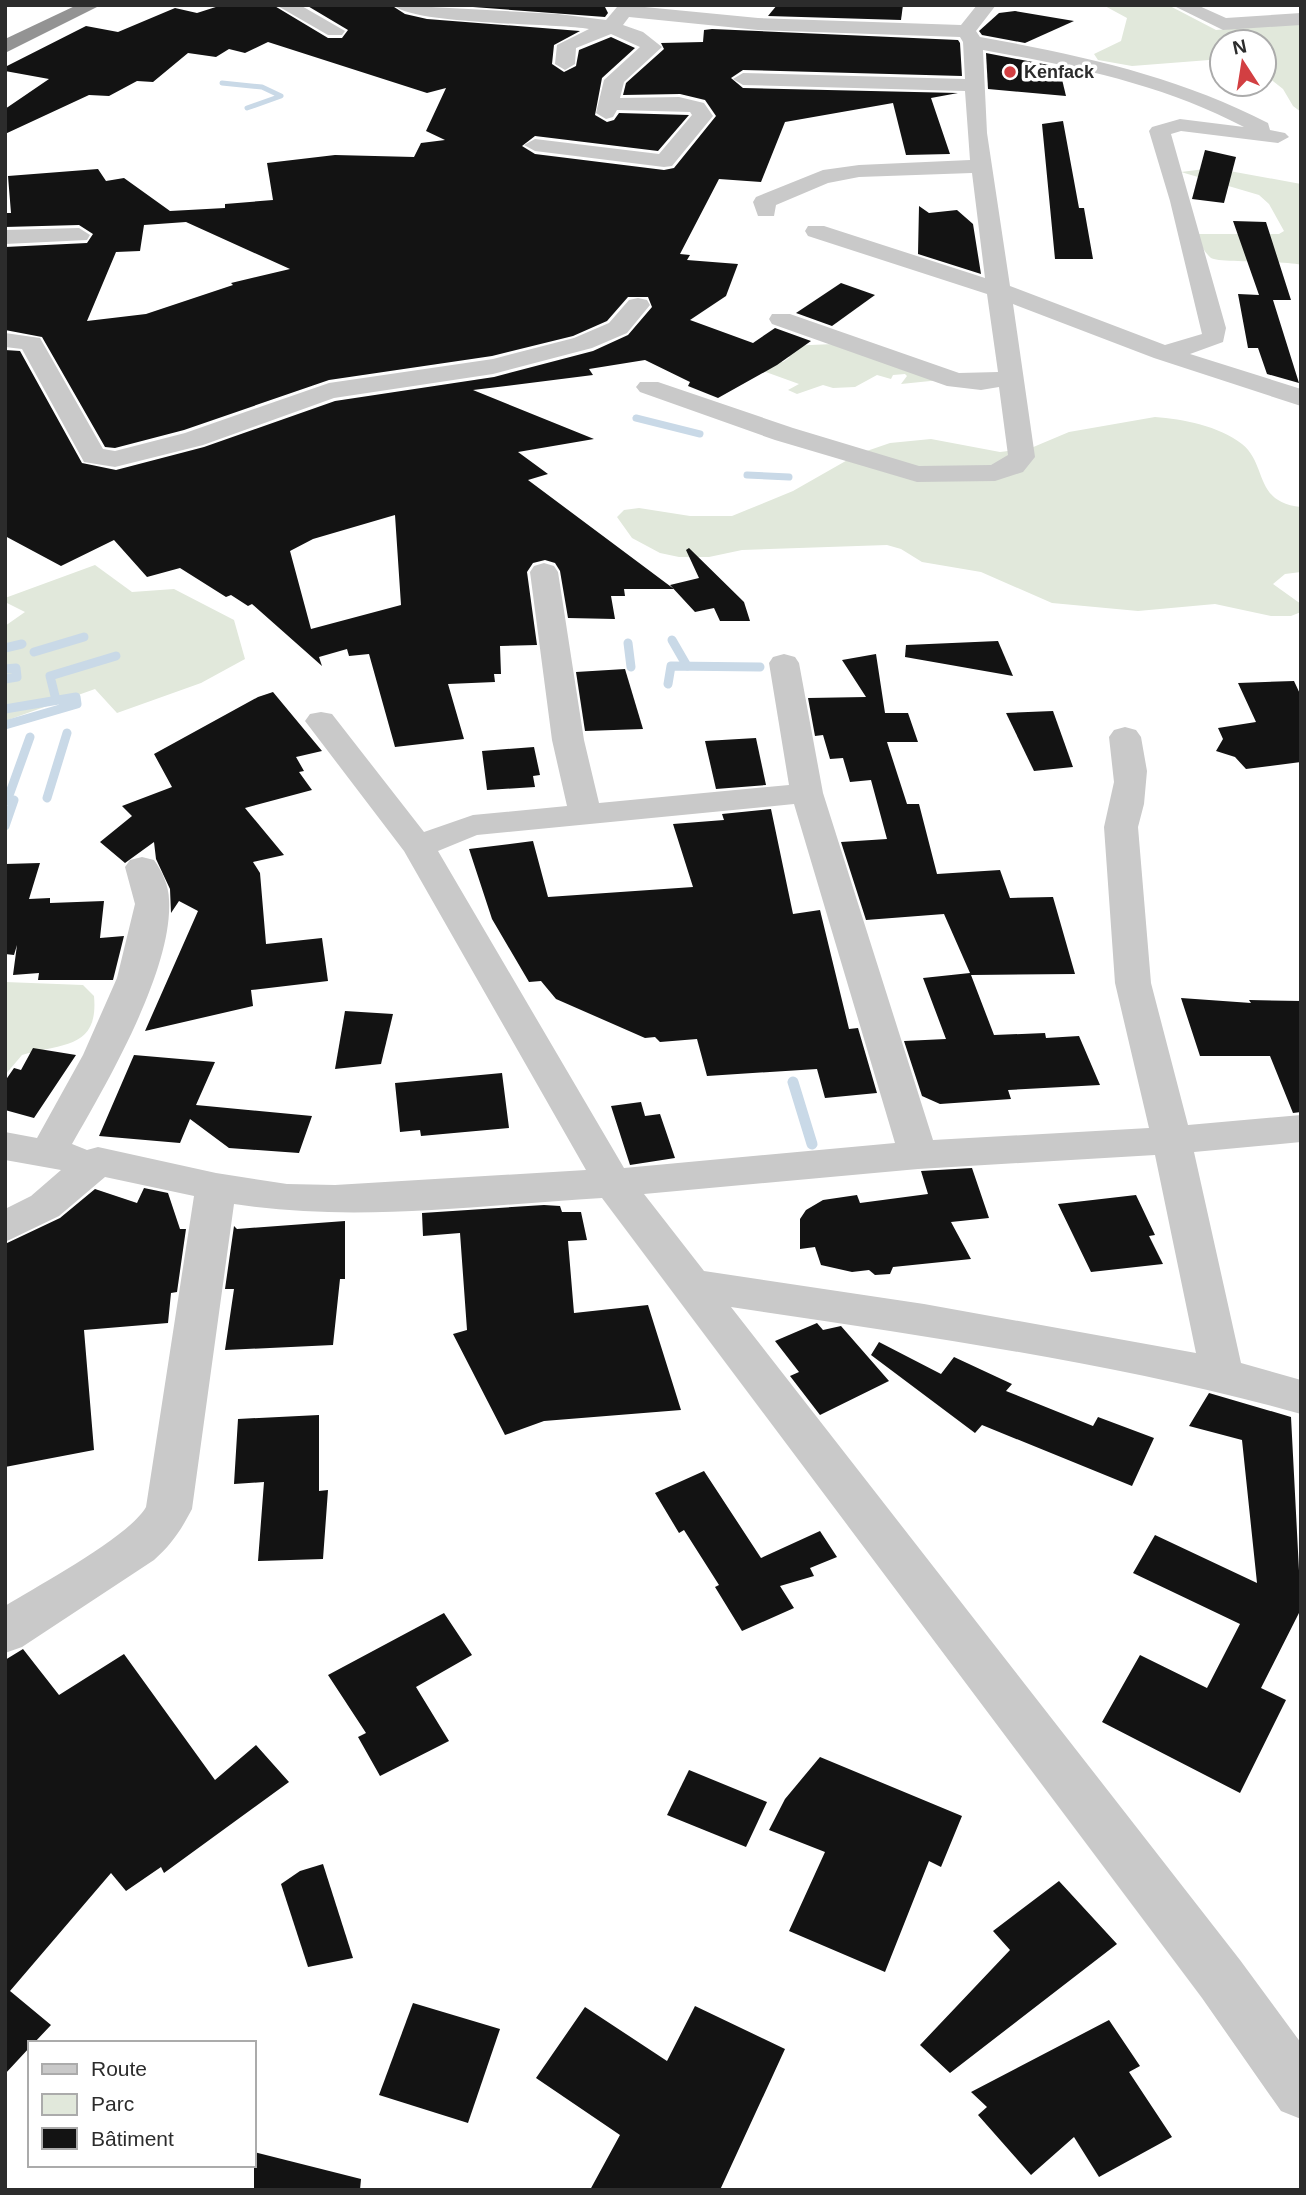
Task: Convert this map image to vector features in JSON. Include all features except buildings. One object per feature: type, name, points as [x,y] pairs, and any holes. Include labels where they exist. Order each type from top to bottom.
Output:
[{"type":"highway","points":[[5,30],[60,5]]},
{"type":"highway","points":[[5,47],[92,5]]},
{"type":"street","points":[[285,5],[335,31]]},
{"type":"street","points":[[403,5],[449,14],[566,18],[611,27],[652,47],[614,80],[608,108],[679,103],[697,107],[704,116],[669,158],[656,162],[535,145]]},
{"type":"street","points":[[649,387],[784,434],[917,474],[995,473],[1013,466],[1022,457],[977,133],[976,86],[969,36],[987,5]]},
{"type":"street","points":[[1181,5],[1223,24],[1301,19]]},
{"type":"street","points":[[565,64],[567,45],[611,27],[622,8],[746,23],[969,36],[1109,68],[1211,100],[1278,137],[1301,146]]},
{"type":"street","points":[[743,79],[976,86]]},
{"type":"street","points":[[1163,353],[1203,343],[1214,337],[1214,328],[1181,201],[1159,131],[1180,125],[1278,137]]},
{"type":"street","points":[[766,211],[764,202],[823,177],[906,166],[982,166]]},
{"type":"street","points":[[816,231],[1001,291],[1163,353],[1301,398]]},
{"type":"street","points":[[5,237],[79,235]]},
{"type":"street","points":[[5,340],[31,343],[93,456],[115,459],[194,439],[329,391],[493,366],[583,343],[618,328],[638,305]]},
{"type":"street","points":[[781,319],[956,381],[981,383],[1009,378]]},
{"type":"street","points":[[544,572],[568,740],[585,812]]},
{"type":"street","points":[[784,663],[807,793],[918,1155]]},
{"type":"street","points":[[321,721],[419,848],[613,1183],[1221,1979],[1301,2091]]},
{"type":"street","points":[[1125,737],[1133,767],[1127,811],[1121,827],[1133,982],[1172,1140],[1222,1375]]},
{"type":"street","points":[[419,848],[445,834],[473,825],[585,812],[807,793]]},
{"type":"street","points":[[47,1154],[104,1055],[124,1013],[136,977],[151,915],[152,894],[142,867]]},
{"type":"street","points":[[5,1146],[97,1161],[216,1187],[287,1198],[335,1199],[613,1183],[918,1155],[1172,1140],[1301,1128]]},
{"type":"street","points":[[5,1227],[46,1206],[97,1161]]},
{"type":"street","points":[[5,1632],[138,1546],[157,1530],[169,1509],[216,1187]]},
{"type":"street","points":[[691,1285],[924,1320],[1222,1375],[1301,1397]]},
{"type":"green space","points":[[1103,5],[1168,5],[1212,28],[1208,28],[1208,60],[1132,66],[1098,60],[1094,54],[1121,41],[1127,18]]},
{"type":"green space","points":[[1301,23],[1301,112],[1293,106],[1278,85],[1278,28],[1240,28]]},
{"type":"green space","points":[[1213,168],[1301,184],[1301,265],[1216,260],[1209,256],[1197,239],[1198,234],[1279,234],[1284,231],[1269,204],[1259,195],[1181,172]]},
{"type":"green space","points":[[834,344],[950,379],[901,384],[907,376],[905,374],[893,375],[891,379],[877,375],[855,387],[833,388],[823,385],[797,394],[788,390],[799,384],[763,371],[768,363],[783,362],[790,357],[764,347]]},
{"type":"green space","points":[[1155,417],[1200,424],[1233,438],[1250,453],[1268,490],[1275,498],[1301,507],[1301,572],[1285,574],[1273,584],[1301,604],[1301,612],[1291,616],[1271,616],[1215,604],[1138,611],[1052,603],[981,572],[922,562],[901,549],[887,545],[742,550],[709,557],[679,557],[660,553],[632,538],[617,517],[624,510],[639,508],[690,516],[732,516],[793,491],[858,454],[890,443],[931,439],[1000,452],[1031,448],[1069,432]]},
{"type":"green space","points":[[95,565],[132,592],[174,589],[234,620],[245,659],[201,683],[117,713],[95,689],[5,721],[5,626],[25,612],[5,602],[5,598]]},
{"type":"green space","points":[[5,982],[83,985],[94,996],[94,1014],[90,1026],[84,1035],[74,1041],[22,1055],[5,1075]]},
{"type":"waterway","points":[[222,83],[262,87],[281,96],[247,108]]},
{"type":"waterway","points":[[636,418],[700,434]]},
{"type":"waterway","points":[[747,475],[789,477]]},
{"type":"waterway","points":[[34,652],[84,637]]},
{"type":"waterway","points":[[672,640],[687,666]]},
{"type":"waterway","points":[[628,643],[631,667]]},
{"type":"waterway","points":[[5,648],[22,644]]},
{"type":"waterway","points":[[56,700],[50,676],[116,656]]},
{"type":"waterway","points":[[668,684],[671,666],[760,667]]},
{"type":"waterway","points":[[5,669],[16,668],[17,677],[5,679]]},
{"type":"waterway","points":[[5,709],[76,697],[77,704],[5,725]]},
{"type":"waterway","points":[[47,798],[67,733]]},
{"type":"waterway","points":[[7,801],[30,737]]},
{"type":"waterway","points":[[5,826],[14,800]]},
{"type":"waterway","points":[[793,1082],[812,1144]]},
{"type":"place","name":"Kenfack","points":[[1010,72]]}]
